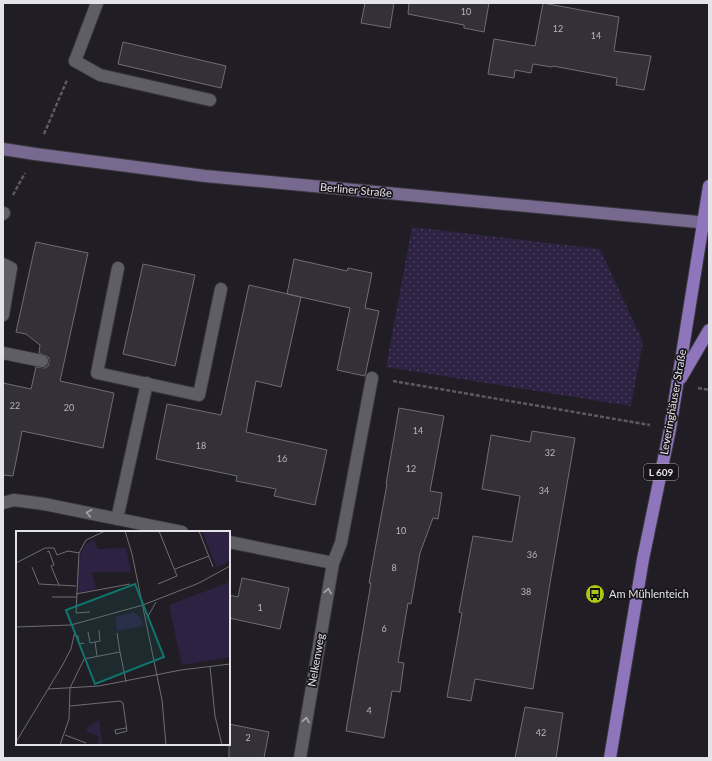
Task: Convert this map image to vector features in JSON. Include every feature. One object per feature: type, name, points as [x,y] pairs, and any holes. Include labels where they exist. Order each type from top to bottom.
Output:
[{"type":"main road","name":"Berliner Straße","points":[[3,149],[205,176],[706,223]]},
{"type":"main road","name":"Leveringhäuser Straße","points":[[610,758],[643,559],[670,429],[706,223],[709,186]]},
{"type":"main road","points":[[677,384],[709,330]]},
{"type":"street","points":[[97,3],[75,61],[100,75],[210,100]]},
{"type":"street","points":[[3,264],[12,268],[3,315]]},
{"type":"street","points":[[118,268],[97,373],[147,384],[199,395],[221,290]]},
{"type":"street","points":[[3,353],[42,361]]},
{"type":"street","name":"Nelkenweg","points":[[300,758],[333,562],[341,543],[372,378]]},
{"type":"street","points":[[116,519],[147,384]]},
{"type":"street","points":[[3,503],[14,500],[44,504],[177,531]]},
{"type":"street","points":[[230,542],[333,562]]},
{"type":"path","points":[[372,378],[670,429]]},
{"type":"shaded area","points":[[412,227],[600,249],[643,342],[631,406],[386,367]]},
{"type":"building","points":[[365,3],[394,3],[390,28],[361,23]]},
{"type":"building","points":[[409,3],[489,3],[484,32],[464,28],[464,25],[408,14]]},
{"type":"building","points":[[543,3],[619,17],[614,51],[651,56],[644,90],[616,85],[617,78],[553,66],[533,64],[531,73],[515,70],[514,78],[488,74],[494,39],[535,46]]},
{"type":"building","points":[[123,42],[226,66],[221,88],[118,64]]},
{"type":"building","points":[[36,242],[88,253],[60,381],[114,393],[103,448],[22,431],[13,476],[3,475],[3,383],[31,389],[36,367],[45,368],[48,366],[49,362],[49,358],[47,356],[39,353],[40,345],[26,334],[16,332]]},
{"type":"building","points":[[294,259],[347,271],[348,268],[372,273],[365,308],[379,311],[365,376],[337,370],[350,308],[287,294]]},
{"type":"building","points":[[143,264],[195,275],[175,366],[123,354]]},
{"type":"building","points":[[249,285],[301,297],[281,387],[256,381],[246,432],[327,450],[315,505],[274,496],[276,489],[236,481],[237,476],[156,459],[167,404],[221,415]]},
{"type":"building","points":[[399,408],[444,416],[430,491],[442,493],[438,519],[433,518],[420,553],[411,604],[408,603],[398,662],[404,663],[400,692],[392,691],[384,738],[346,731],[371,583],[369,583]]},
{"type":"building","points":[[532,431],[575,438],[533,689],[475,679],[471,701],[447,697],[462,613],[459,612],[473,536],[512,542],[520,496],[482,489],[491,435],[530,442]]},
{"type":"building","points":[[242,578],[289,588],[280,629],[230,618],[230,595],[238,597]]},
{"type":"building","points":[[525,707],[563,713],[556,758],[515,758]]},
{"type":"building","points":[[230,724],[269,732],[264,758],[229,758]]},
{"type":"place","name":"Am Mühlenteich","points":[[595,594]]}]
